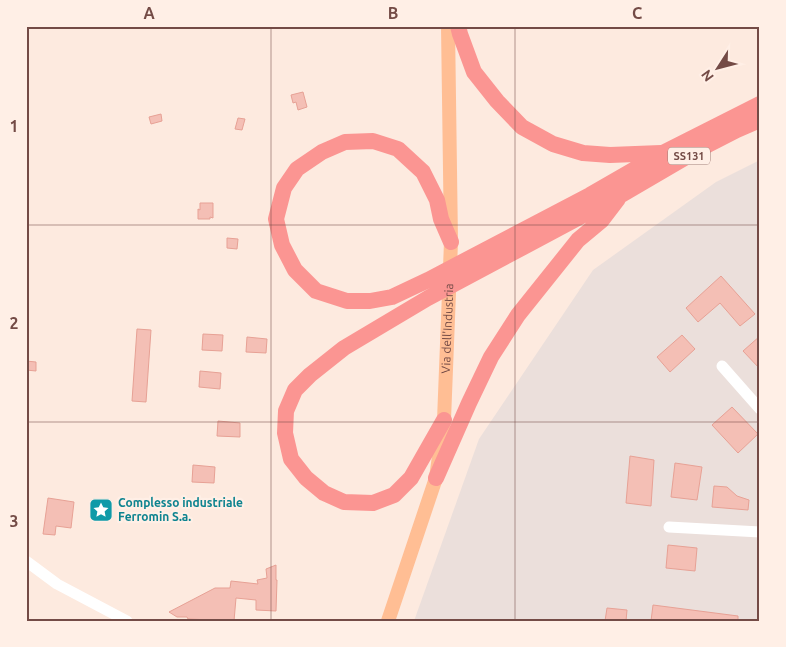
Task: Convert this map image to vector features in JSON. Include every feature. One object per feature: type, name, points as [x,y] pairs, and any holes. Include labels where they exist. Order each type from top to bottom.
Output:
[{"type":"highway","points":[[458,26],[474,72],[497,102],[522,127],[553,144],[583,153],[610,155],[663,153]]},
{"type":"highway","name":"SS131","points":[[663,153],[760,104]]},
{"type":"highway","name":"SS131","points":[[621,196],[698,150],[760,120]]},
{"type":"highway","points":[[452,242],[441,219],[437,200],[423,172],[398,149],[373,141],[345,142],[322,152],[297,169],[284,188],[276,219],[282,245],[295,270],[316,291],[348,301],[370,301],[392,297],[428,280],[590,195],[663,153]]},
{"type":"highway","points":[[444,420],[411,478],[394,495],[373,503],[344,502],[324,493],[306,478],[291,459],[285,433],[286,411],[295,390],[310,374],[344,348],[428,298],[621,196]]},
{"type":"highway","points":[[436,478],[491,357],[518,315],[578,240],[602,220],[621,196]]},
{"type":"main road","name":"Via dell'Industria","points":[[388,621],[424,519],[436,478],[444,420],[452,242],[448,26]]},
{"type":"street","points":[[722,366],[760,409]]},
{"type":"street","points":[[669,527],[760,532]]},
{"type":"street","points":[[26,561],[58,584],[127,621]]},
{"type":"shaded area","points":[[760,160],[760,621],[414,621],[479,439],[593,270],[716,182]]},
{"type":"building","points":[[303,92],[307,107],[298,110],[296,102],[293,103],[291,95]]},
{"type":"building","points":[[161,114],[162,121],[151,124],[149,117]]},
{"type":"building","points":[[238,118],[245,119],[242,130],[235,129]]},
{"type":"building","points":[[200,203],[213,203],[213,218],[198,219]]},
{"type":"building","points":[[227,238],[238,239],[237,249],[227,248]]},
{"type":"building","points":[[721,276],[755,314],[740,326],[720,303],[698,322],[686,308]]},
{"type":"building","points":[[137,329],[151,330],[146,402],[132,401]]},
{"type":"building","points":[[203,334],[223,335],[222,351],[202,350]]},
{"type":"building","points":[[682,335],[695,349],[670,372],[657,357]]},
{"type":"building","points":[[760,336],[760,369],[743,351]]},
{"type":"building","points":[[247,337],[267,339],[266,353],[246,352]]},
{"type":"building","points":[[26,361],[36,362],[36,371],[26,370]]},
{"type":"building","points":[[200,371],[221,373],[220,389],[199,387]]},
{"type":"building","points":[[732,407],[758,434],[738,453],[712,425]]},
{"type":"building","points":[[218,421],[240,423],[240,437],[217,436]]},
{"type":"building","points":[[630,456],[654,460],[651,506],[626,503]]},
{"type":"building","points":[[675,463],[702,467],[697,500],[671,497]]},
{"type":"building","points":[[193,465],[215,467],[214,483],[192,482]]},
{"type":"building","points":[[714,486],[727,487],[737,496],[749,500],[748,510],[712,507]]},
{"type":"building","points":[[48,498],[74,502],[71,528],[56,526],[55,535],[43,534]]},
{"type":"building","points":[[668,545],[697,548],[695,571],[666,568]]},
{"type":"building","points":[[276,565],[276,611],[256,610],[256,600],[236,598],[234,621],[188,619],[187,617],[177,617],[169,612],[215,588],[230,588],[231,581],[258,584],[257,580],[267,578],[266,569]]},
{"type":"building","points":[[653,605],[738,616],[738,621],[651,621]]},
{"type":"building","points":[[607,608],[627,610],[626,621],[605,621]]},
{"type":"place","name":"Complesso industriale Ferromin S.a.","points":[[101,510]]}]
